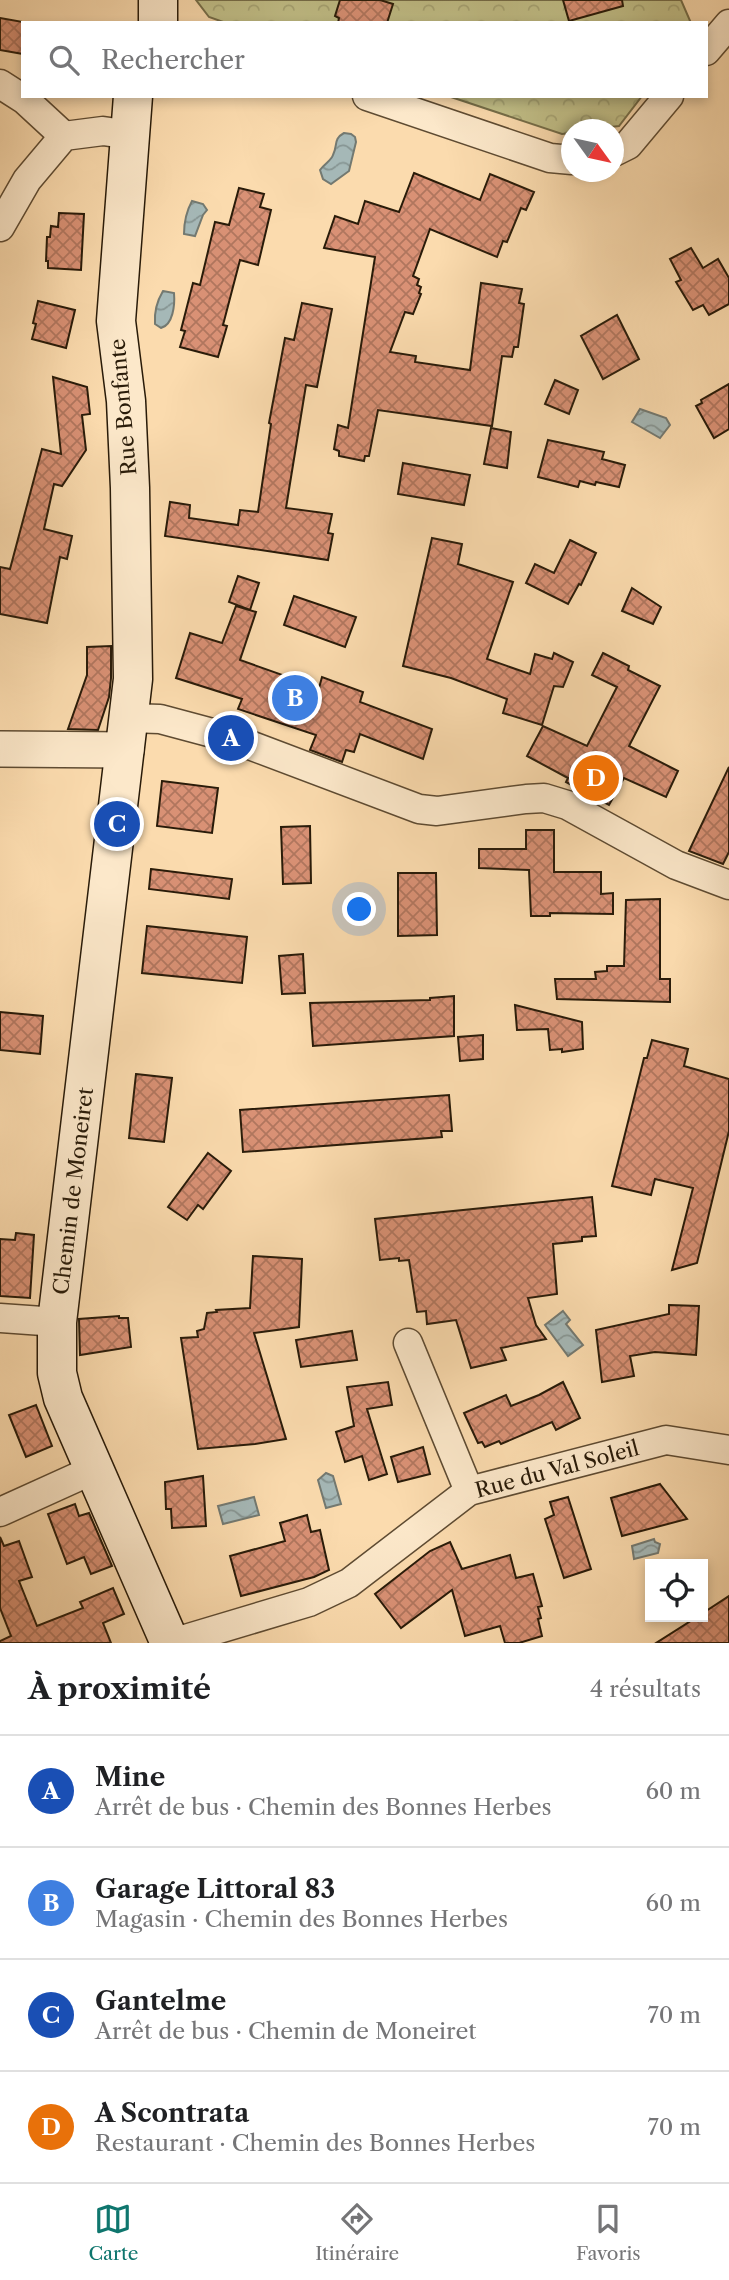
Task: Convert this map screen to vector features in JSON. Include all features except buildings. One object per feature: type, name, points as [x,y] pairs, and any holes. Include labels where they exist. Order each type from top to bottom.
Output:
[{"type":"main road","points":[[158,0],[158,21]]},
{"type":"main road","name":"Rue Bonfante","points":[[128,734],[133,668],[130,488],[126,401],[116,321],[133,98]]},
{"type":"main road","name":"Chemin de Moneiret","points":[[128,734],[57,1322],[57,1373],[63,1398],[171,1643]]},
{"type":"street","points":[[708,49],[729,24]]},
{"type":"street","points":[[0,84],[21,97]]},
{"type":"street","points":[[22,98],[64,136]]},
{"type":"street","points":[[373,98],[551,158],[561,159]]},
{"type":"street","points":[[624,147],[667,98]]},
{"type":"street","points":[[0,228],[27,180],[64,136],[103,131],[131,135]]},
{"type":"street","points":[[0,749],[128,734],[160,719],[230,738],[419,809],[437,811],[544,798],[567,805],[676,865],[729,885]]},
{"type":"street","points":[[0,1318],[57,1322]]},
{"type":"street","points":[[408,1343],[469,1491]]},
{"type":"street","name":"Rue du Val Soleil","points":[[171,1643],[309,1602],[349,1583],[469,1491],[666,1440],[729,1450]]},
{"type":"street","points":[[0,1512],[95,1469]]},
{"type":"green space","points":[[196,0],[681,0],[690,21],[220,21],[209,17]]},
{"type":"green space","points":[[454,98],[640,98],[624,119],[561,119],[561,134]]},
{"type":"water","points":[[344,133],[355,137],[356,142],[349,171],[331,184],[323,179],[320,170],[332,157],[337,140]]},
{"type":"water","points":[[192,201],[203,204],[207,210],[195,236],[184,234]]},
{"type":"water","points":[[163,291],[174,293],[174,303],[171,319],[161,328],[155,324],[155,315]]},
{"type":"water","points":[[640,409],[666,418],[670,425],[660,438],[632,422]]},
{"type":"water","points":[[563,1311],[570,1320],[566,1324],[583,1345],[568,1356],[545,1325]]},
{"type":"water","points":[[326,1473],[333,1476],[341,1504],[326,1508],[318,1480]]},
{"type":"water","points":[[254,1497],[259,1515],[223,1524],[218,1506]]},
{"type":"water","points":[[654,1539],[660,1544],[658,1553],[634,1559],[632,1546]]},
{"type":"place","name":"Garage Littoral 83","points":[[295,698]]},
{"type":"place","name":"Mine","points":[[231,738]]},
{"type":"place","name":"A Scontrata","points":[[596,778]]},
{"type":"place","name":"Gantelme","points":[[117,824]]}]
